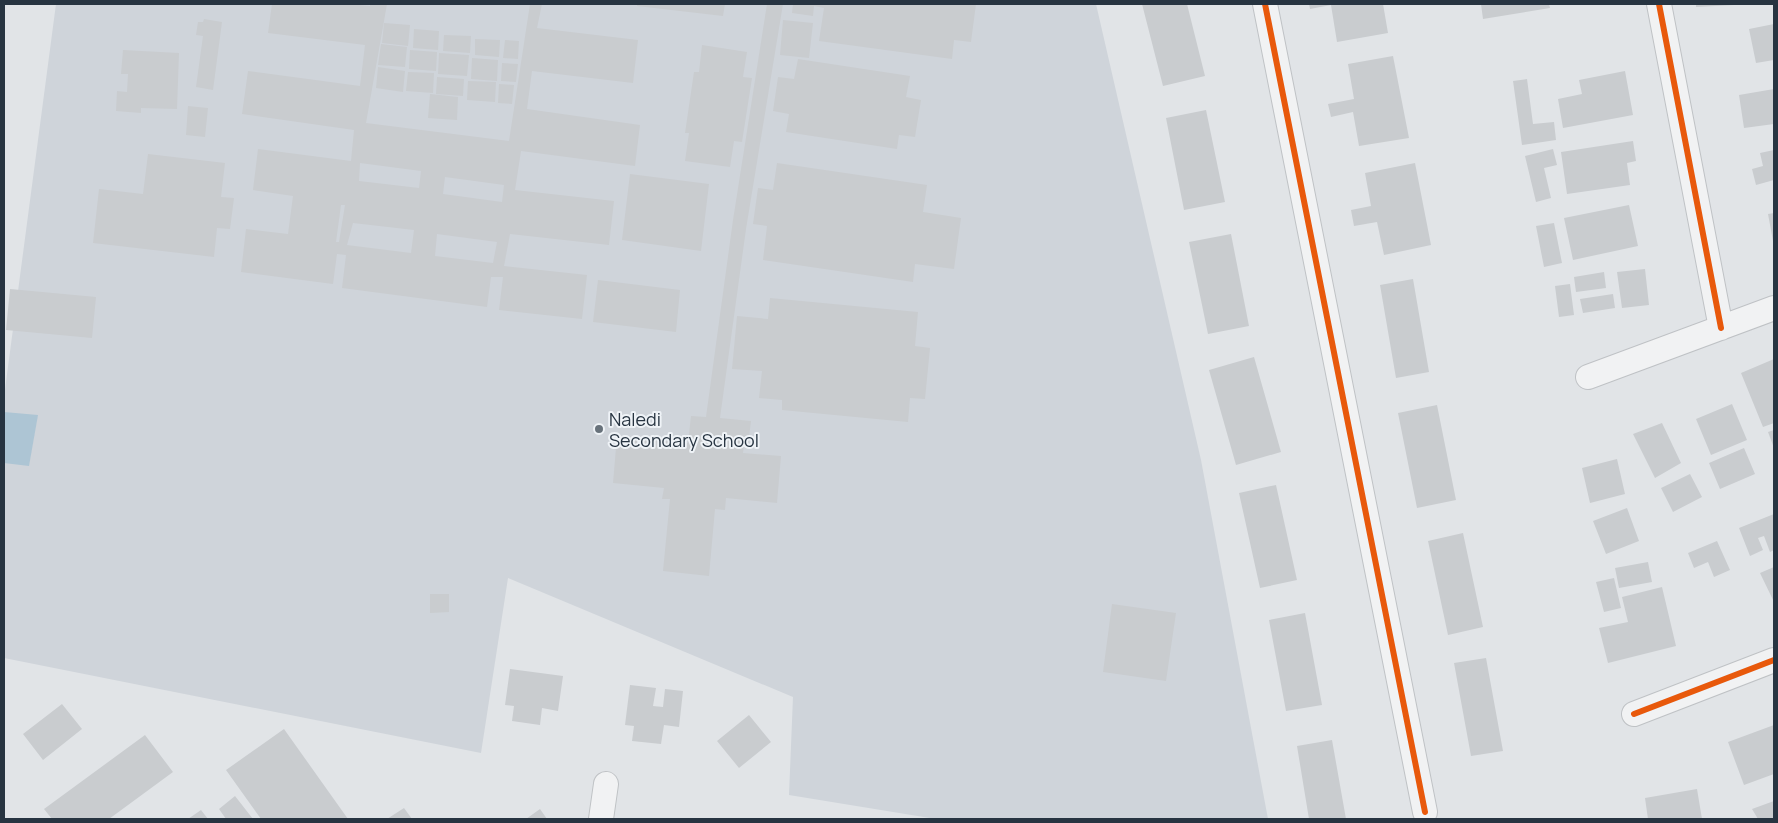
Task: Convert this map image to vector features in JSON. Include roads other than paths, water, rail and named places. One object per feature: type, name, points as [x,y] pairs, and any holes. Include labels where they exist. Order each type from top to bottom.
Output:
[{"type":"street","points":[[1265,4],[1426,812]]},
{"type":"street","points":[[1659,4],[1721,328]]},
{"type":"street","points":[[1588,377],[1774,308]]},
{"type":"street","points":[[1634,714],[1774,660]]},
{"type":"street","points":[[601,819],[606,784]]},
{"type":"water","points":[[4,412],[38,415],[29,466],[4,463]]},
{"type":"place","name":"Naledi Secondary School","points":[[599,429]]}]
